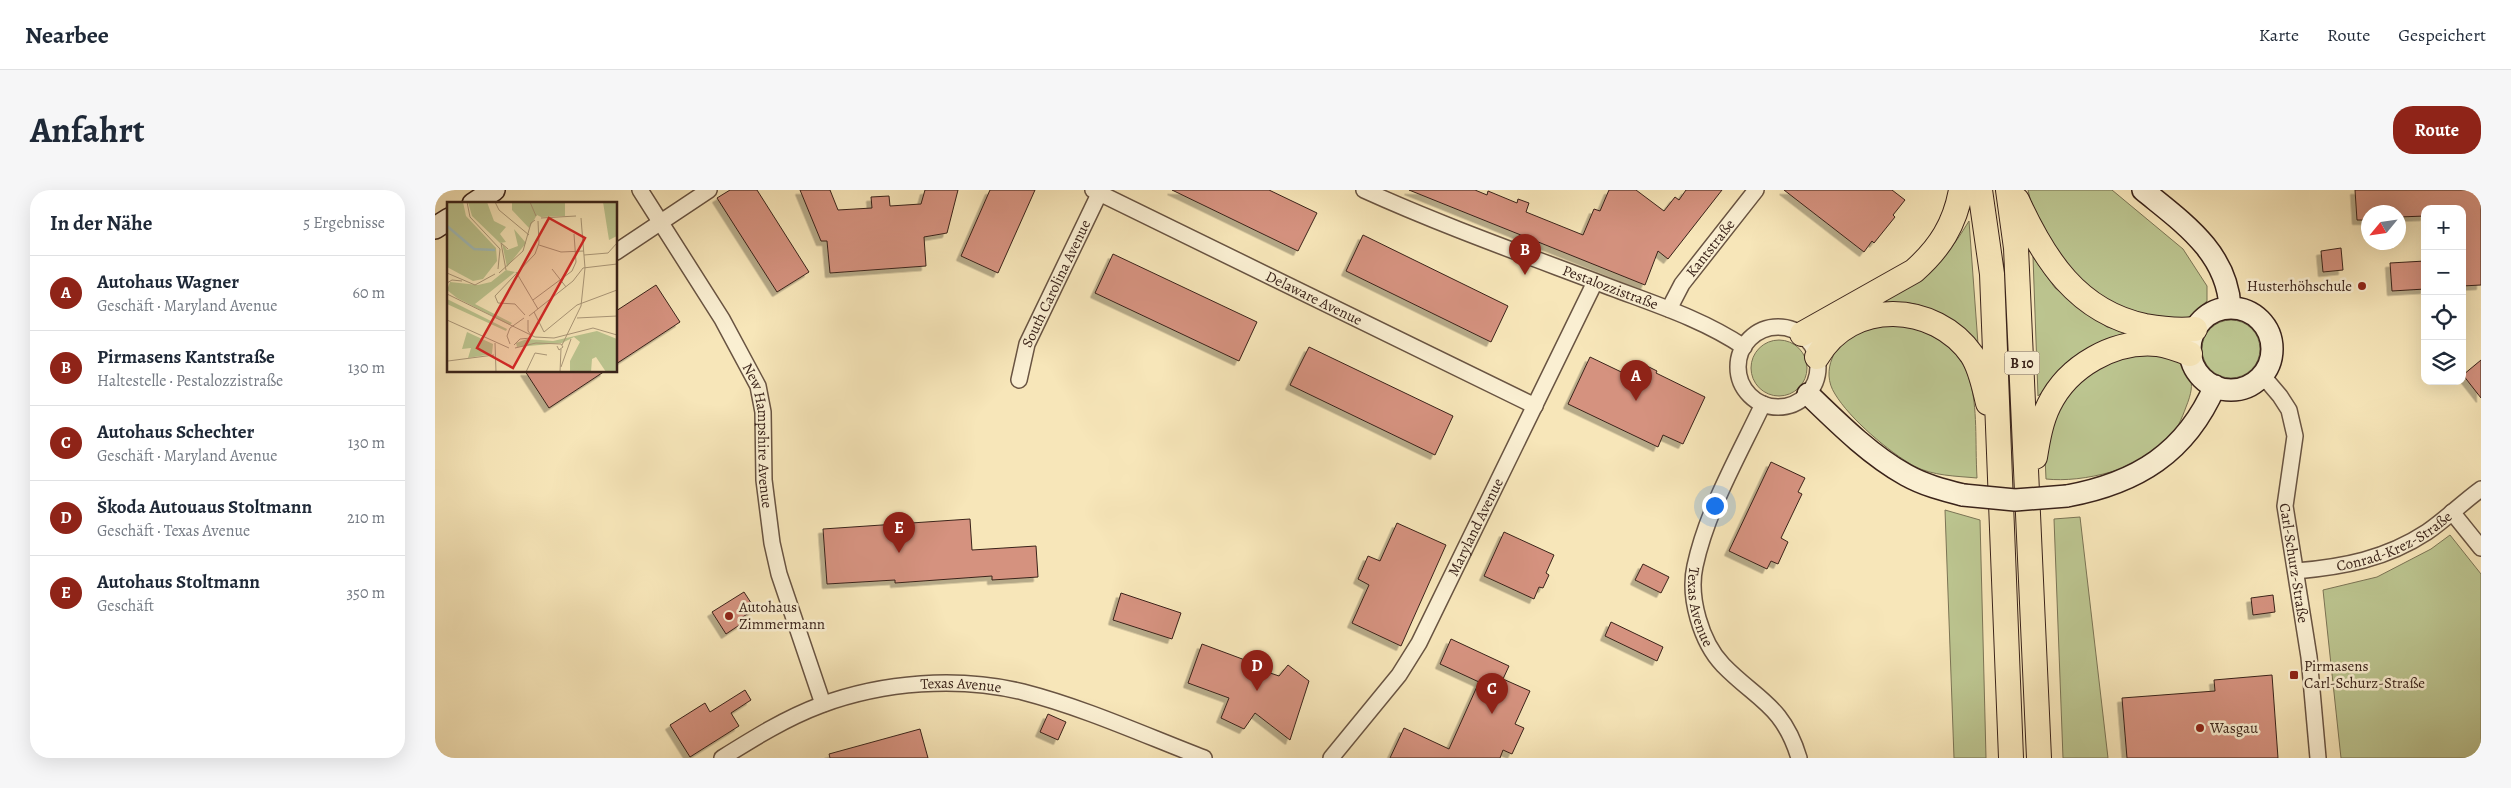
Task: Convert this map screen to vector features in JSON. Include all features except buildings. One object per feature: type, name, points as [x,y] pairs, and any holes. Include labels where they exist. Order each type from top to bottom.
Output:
[{"type":"highway","points":[[1801,334],[1914,271],[1930,257],[1943,241],[1953,220],[1961,190]]},
{"type":"highway","name":"B 10","points":[[1980,190],[1992,274],[2011,758]]},
{"type":"highway","name":"B 10","points":[[2008,190],[2016,248],[2039,758]]},
{"type":"highway","points":[[2013,190],[2030,228],[2048,260],[2067,283],[2089,302],[2125,321],[2167,330],[2195,329]]},
{"type":"highway","points":[[1817,357],[1831,338],[1845,326],[1860,319],[1885,313],[1903,314],[1927,320],[1944,328],[1959,339],[1973,356],[1981,374],[1997,439]]},
{"type":"highway","points":[[2029,536],[2035,456],[2041,425],[2049,404],[2063,384],[2081,367],[2100,354],[2120,347],[2157,344],[2191,354]]},
{"type":"main road","points":[[476,202],[494,190]]},
{"type":"main road","points":[[2143,190],[2201,238],[2221,271],[2230,307]]},
{"type":"main road","points":[[435,228],[447,220]]},
{"type":"main road","points":[[2230,307],[2239,308],[2257,316],[2268,331],[2273,349],[2271,359],[2263,376],[2246,388],[2230,390],[2215,386],[2198,373],[2191,354],[2195,329],[2206,316],[2221,308],[2230,307]]},
{"type":"main road","points":[[1808,394],[1885,462],[1906,475],[1935,488],[1963,495],[2015,500],[2067,496],[2122,482],[2157,462],[2178,443],[2196,422],[2215,386]]},
{"type":"street","name":"New Hampshire Avenue","points":[[640,190],[722,319],[758,386],[763,412],[764,480],[772,543],[779,574],[823,704]]},
{"type":"street","points":[[617,251],[709,190]]},
{"type":"street","name":"Pestalozzistraße","points":[[1364,190],[1595,282],[1669,309],[1722,334],[1743,347]]},
{"type":"street","name":"Kantstraße","points":[[1669,309],[1682,284],[1756,190]]},
{"type":"street","name":"South Carolina Avenue","points":[[1019,380],[1027,344],[1098,191]]},
{"type":"street","name":"Delaware Avenue","points":[[1098,191],[1535,406]]},
{"type":"street","name":"Maryland Avenue","points":[[1331,758],[1408,661],[1595,282]]},
{"type":"street","points":[[1776,327],[1789,328],[1801,334],[1814,348],[1817,357],[1819,370],[1815,383],[1808,394],[1787,406],[1775,407],[1763,404],[1745,390],[1740,380],[1738,369],[1743,347],[1752,336],[1763,330],[1776,327]]},
{"type":"street","name":"Carl-Schurz-Straße","points":[[2263,376],[2289,410],[2295,436],[2285,495],[2309,657],[2318,758]]},
{"type":"street","name":"Texas Avenue","points":[[1763,404],[1717,504],[1703,540],[1695,567],[1695,598],[1700,625],[1711,648],[1723,665],[1775,710],[1789,732],[1799,758]]},
{"type":"street","name":"Conrad-Krez-Straße","points":[[2296,571],[2354,564],[2380,556],[2427,531],[2481,488]]},
{"type":"street","points":[[2452,512],[2481,548]]},
{"type":"street","name":"Texas Avenue","points":[[722,758],[784,721],[823,704],[886,689],[917,684],[955,684],[1020,691],[1083,711],[1204,758]]},
{"type":"green space","points":[[2028,190],[2112,190],[2183,249],[2207,286],[2207,301],[2189,317],[2164,323],[2104,302],[2076,278],[2036,224]]},
{"type":"green space","points":[[1969,221],[1978,344],[1938,313],[1919,305],[1898,303],[1863,309],[1898,292],[1924,275],[1947,253]]},
{"type":"green space","points":[[2033,257],[2055,288],[2107,327],[2143,335],[2106,339],[2078,355],[2038,396]]},
{"type":"green space","points":[[2231,320],[2242,322],[2255,333],[2260,349],[2258,360],[2247,373],[2231,378],[2220,376],[2207,365],[2202,349],[2204,338],[2215,325]]},
{"type":"green space","points":[[1899,324],[1928,334],[1948,347],[1962,363],[1970,381],[1974,402],[1977,478],[1937,474],[1914,466],[1893,452],[1860,424],[1835,394],[1829,376],[1830,367],[1832,358],[1843,342],[1863,329]]},
{"type":"green space","points":[[1779,340],[1790,342],[1799,348],[1805,357],[1807,368],[1805,379],[1799,388],[1790,394],[1779,396],[1768,394],[1759,388],[1753,379],[1751,368],[1753,357],[1759,348],[1768,342]]},
{"type":"green space","points":[[2171,355],[2187,372],[2190,378],[2191,390],[2183,416],[2168,441],[2157,451],[2143,459],[2111,472],[2077,479],[2046,479],[2045,456],[2060,403],[2077,382],[2101,366],[2124,356]]},
{"type":"green space","points":[[1945,510],[1980,520],[1986,758],[1954,758]]},
{"type":"green space","points":[[2080,517],[2108,758],[2063,758],[2054,519]]},
{"type":"green space","points":[[2450,535],[2481,574],[2481,758],[2341,758],[2323,590],[2377,577],[2431,549]]},
{"type":"place","name":"Pirmasens Kantstraße","points":[[1525,275]]},
{"type":"place","name":"Husterhöhschule","points":[[2362,286]]},
{"type":"place","name":"Autohaus Wagner","points":[[1636,401]]},
{"type":"place","name":"Autohaus Stoltmann","points":[[899,553]]},
{"type":"place","name":"Autohaus Zimmermann","points":[[729,616]]},
{"type":"place","name":"Pirmasens Carl-Schurz-Straße","points":[[2294,675]]},
{"type":"place","name":"Škoda Autouaus Stoltmann","points":[[1257,691]]},
{"type":"place","name":"Autohaus Schechter","points":[[1492,714]]},
{"type":"place","name":"Wasgau","points":[[2200,728]]}]
